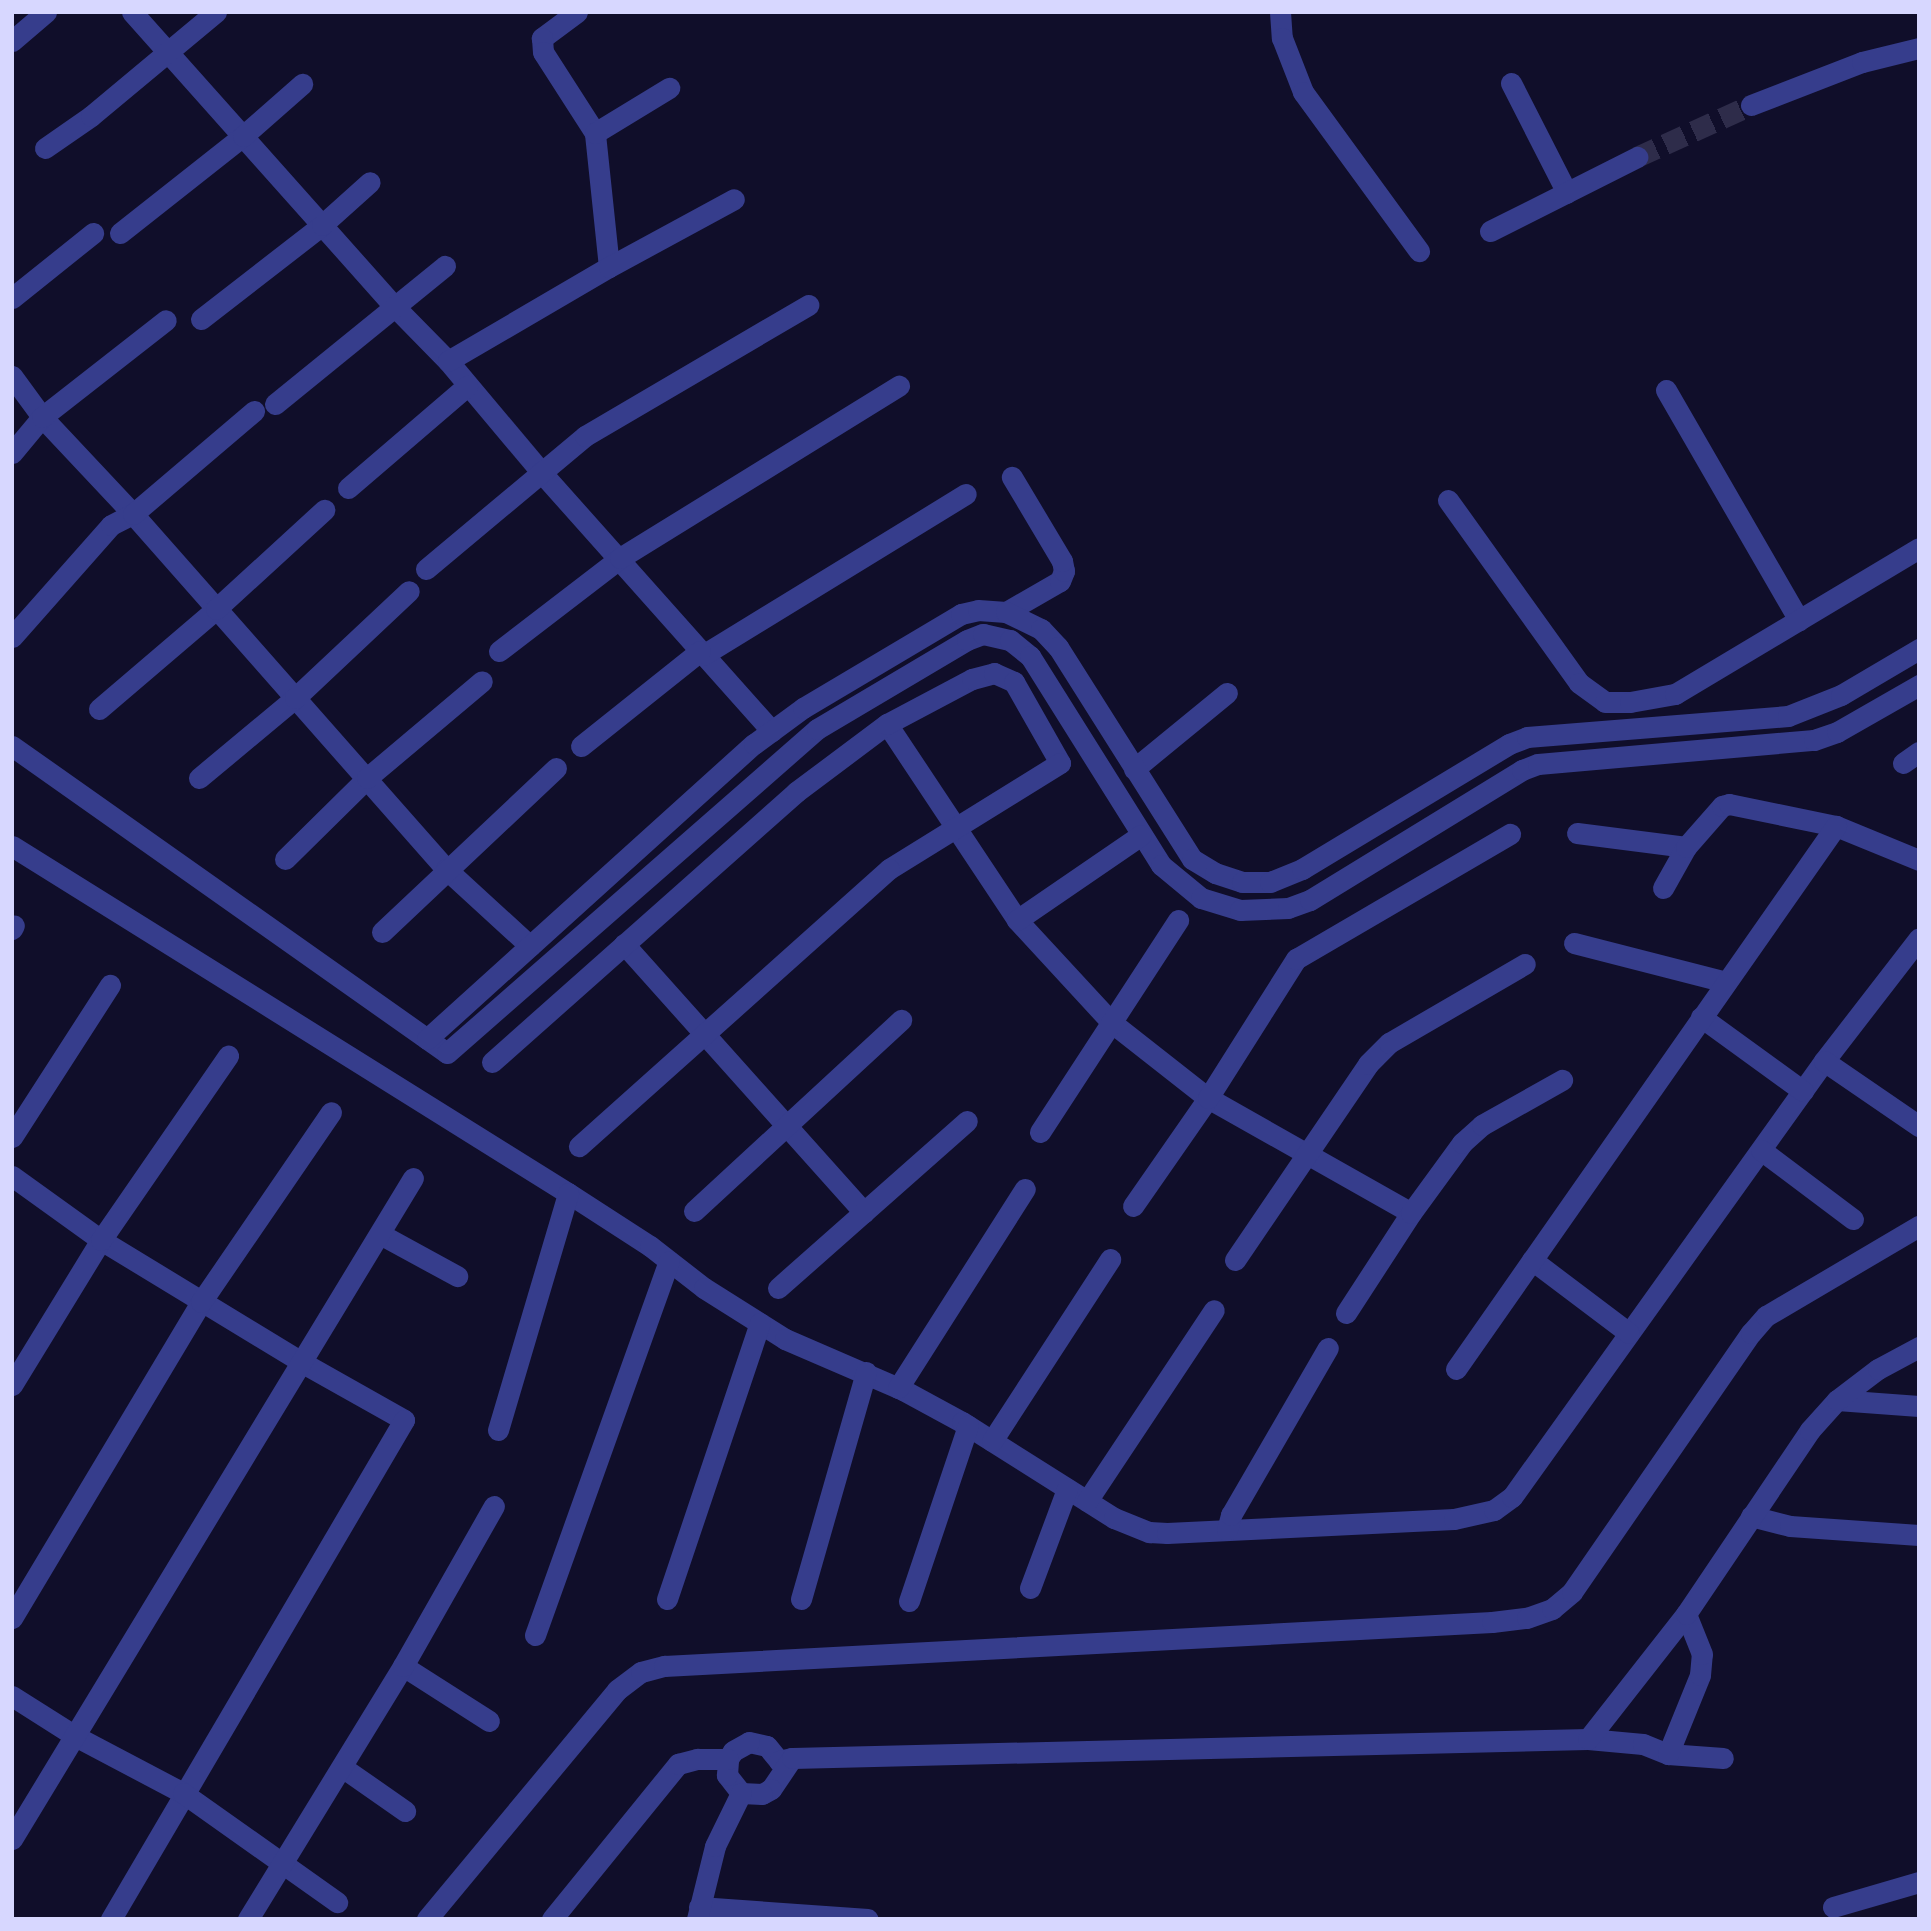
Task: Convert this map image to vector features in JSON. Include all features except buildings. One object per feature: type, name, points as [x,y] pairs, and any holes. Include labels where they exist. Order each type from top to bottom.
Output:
[{"type":"street","points":[[12,41],[46,12]]},
{"type":"street","points":[[132,12],[396,308],[448,361],[541,472],[621,558],[772,731]]},
{"type":"street","points":[[45,148],[91,116],[216,12]]},
{"type":"street","points":[[577,12],[542,37],[543,52],[595,133],[609,267]]},
{"type":"street","points":[[1280,12],[1282,38],[1303,92],[1419,251]]},
{"type":"street","points":[[1751,105],[1862,62],[1919,48]]},
{"type":"street","points":[[1511,83],[1567,193]]},
{"type":"street","points":[[120,233],[243,136],[302,84]]},
{"type":"street","points":[[595,133],[669,88]]},
{"type":"street","points":[[1490,231],[1637,157]]},
{"type":"street","points":[[201,319],[322,225],[370,182]]},
{"type":"street","points":[[448,361],[609,267],[734,199]]},
{"type":"street","points":[[12,298],[93,233]]},
{"type":"street","points":[[275,404],[445,266]]},
{"type":"street","points":[[426,569],[585,436],[808,304]]},
{"type":"street","points":[[12,453],[42,417],[166,320]]},
{"type":"street","points":[[12,376],[42,417],[133,514],[446,869],[530,946]]},
{"type":"street","points":[[348,488],[467,386]]},
{"type":"street","points":[[499,651],[621,558],[899,386]]},
{"type":"street","points":[[1666,390],[1799,620]]},
{"type":"street","points":[[12,637],[111,525],[133,514],[254,411]]},
{"type":"street","points":[[1006,612],[1060,581],[1064,571],[1062,561],[1012,477]]},
{"type":"street","points":[[580,746],[702,653],[966,494]]},
{"type":"street","points":[[1448,500],[1580,683],[1605,702],[1630,702],[1675,694],[1919,548]]},
{"type":"street","points":[[99,709],[216,609],[324,510]]},
{"type":"street","points":[[199,778],[295,698],[410,591]]},
{"type":"street","points":[[428,1039],[772,731],[803,708],[961,614],[978,610],[1006,612],[1041,629],[1058,647],[1192,859],[1215,873],[1233,879],[1270,882],[1302,869],[1509,744],[1527,737],[1788,716],[1841,695],[1919,649]]},
{"type":"street","points":[[12,746],[447,1053],[817,729],[967,640],[983,634],[1010,640],[1030,656],[1161,865],[1201,898],[1240,910],[1288,908],[1310,900],[1522,770],[1558,761],[1814,740],[1837,732],[1919,685]]},
{"type":"street","points":[[492,1062],[796,792],[887,724],[972,679],[994,673],[1014,682],[1060,762],[889,869],[579,1146]]},
{"type":"street","points":[[285,859],[367,778],[482,681]]},
{"type":"street","points":[[1134,769],[1227,693]]},
{"type":"street","points":[[887,724],[953,827],[1017,919],[1111,1022],[1208,1098],[1411,1213]]},
{"type":"street","points":[[382,932],[556,768]]},
{"type":"street","points":[[1663,888],[1686,847],[1722,806],[1729,804],[1836,826],[1919,860]]},
{"type":"street","points":[[1456,1369],[1836,826]]},
{"type":"street","points":[[1577,833],[1686,847]]},
{"type":"street","points":[[1133,1206],[1208,1098],[1296,959],[1510,834]]},
{"type":"street","points":[[1017,919],[1141,835]]},
{"type":"street","points":[[12,846],[568,1193],[704,1288],[760,1323],[808,1351],[866,1372],[898,1388],[968,1426],[1114,1518],[1149,1532],[1454,1520],[1494,1510],[1513,1497],[1824,1061],[1919,938]]},
{"type":"street","points":[[1040,1132],[1178,920]]},
{"type":"street","points":[[1574,943],[1726,982]]},
{"type":"street","points":[[624,944],[864,1212]]},
{"type":"street","points":[[1235,1260],[1368,1064],[1390,1043],[1525,964]]},
{"type":"street","points":[[12,1138],[110,985]]},
{"type":"street","points":[[1701,1017],[1803,1091]]},
{"type":"street","points":[[694,1211],[901,1020]]},
{"type":"street","points":[[12,1385],[101,1240],[228,1056]]},
{"type":"street","points":[[1824,1061],[1919,1126]]},
{"type":"street","points":[[1346,1313],[1411,1213],[1462,1143],[1482,1125],[1562,1080]]},
{"type":"street","points":[[12,1618],[201,1302],[331,1112]]},
{"type":"street","points":[[778,1288],[967,1121]]},
{"type":"street","points":[[1761,1150],[1853,1219]]},
{"type":"street","points":[[12,1176],[101,1240],[303,1363],[404,1420],[111,1919]]},
{"type":"street","points":[[12,1839],[413,1178]]},
{"type":"street","points":[[898,1388],[1025,1189]]},
{"type":"street","points":[[498,1430],[568,1193]]},
{"type":"street","points":[[427,1919],[609,1700],[641,1672],[664,1667],[1492,1622],[1527,1618],[1552,1609],[1572,1592],[1751,1333],[1766,1316],[1782,1303],[1919,1226]]},
{"type":"street","points":[[380,1234],[457,1276]]},
{"type":"street","points":[[992,1441],[1110,1259]]},
{"type":"street","points":[[1532,1260],[1629,1333]]},
{"type":"street","points":[[535,1635],[669,1261]]},
{"type":"street","points":[[1087,1501],[1214,1310]]},
{"type":"street","points":[[667,1599],[760,1323]]},
{"type":"street","points":[[1588,1739],[1686,1614],[1810,1430],[1837,1399],[1878,1369],[1919,1347]]},
{"type":"street","points":[[1227,1530],[1231,1516],[1328,1348]]},
{"type":"street","points":[[801,1599],[866,1372]]},
{"type":"street","points":[[1837,1399],[1919,1406]]},
{"type":"street","points":[[909,1601],[968,1426]]},
{"type":"street","points":[[1030,1588],[1068,1489]]},
{"type":"street","points":[[248,1919],[403,1666],[494,1506]]},
{"type":"street","points":[[1751,1516],[1790,1526],[1919,1535]]},
{"type":"street","points":[[1668,1754],[1700,1675],[1702,1654],[1686,1614]]},
{"type":"street","points":[[403,1666],[489,1721]]},
{"type":"street","points":[[12,1696],[75,1736],[183,1793],[337,1902]]},
{"type":"street","points":[[792,1758],[771,1788],[762,1794],[741,1793],[727,1775],[728,1759],[733,1751],[749,1742],[767,1746],[779,1761],[792,1758],[1588,1739],[1643,1744],[1668,1754],[1723,1758]]},
{"type":"street","points":[[552,1919],[678,1764],[698,1759],[728,1759]]},
{"type":"street","points":[[342,1767],[405,1811]]},
{"type":"street","points":[[741,1793],[716,1846],[698,1913],[868,1919]]},
{"type":"street","points":[[1833,1907],[1919,1881]]},
{"type":"tunnel","points":[[1637,157],[1751,105]]}]
